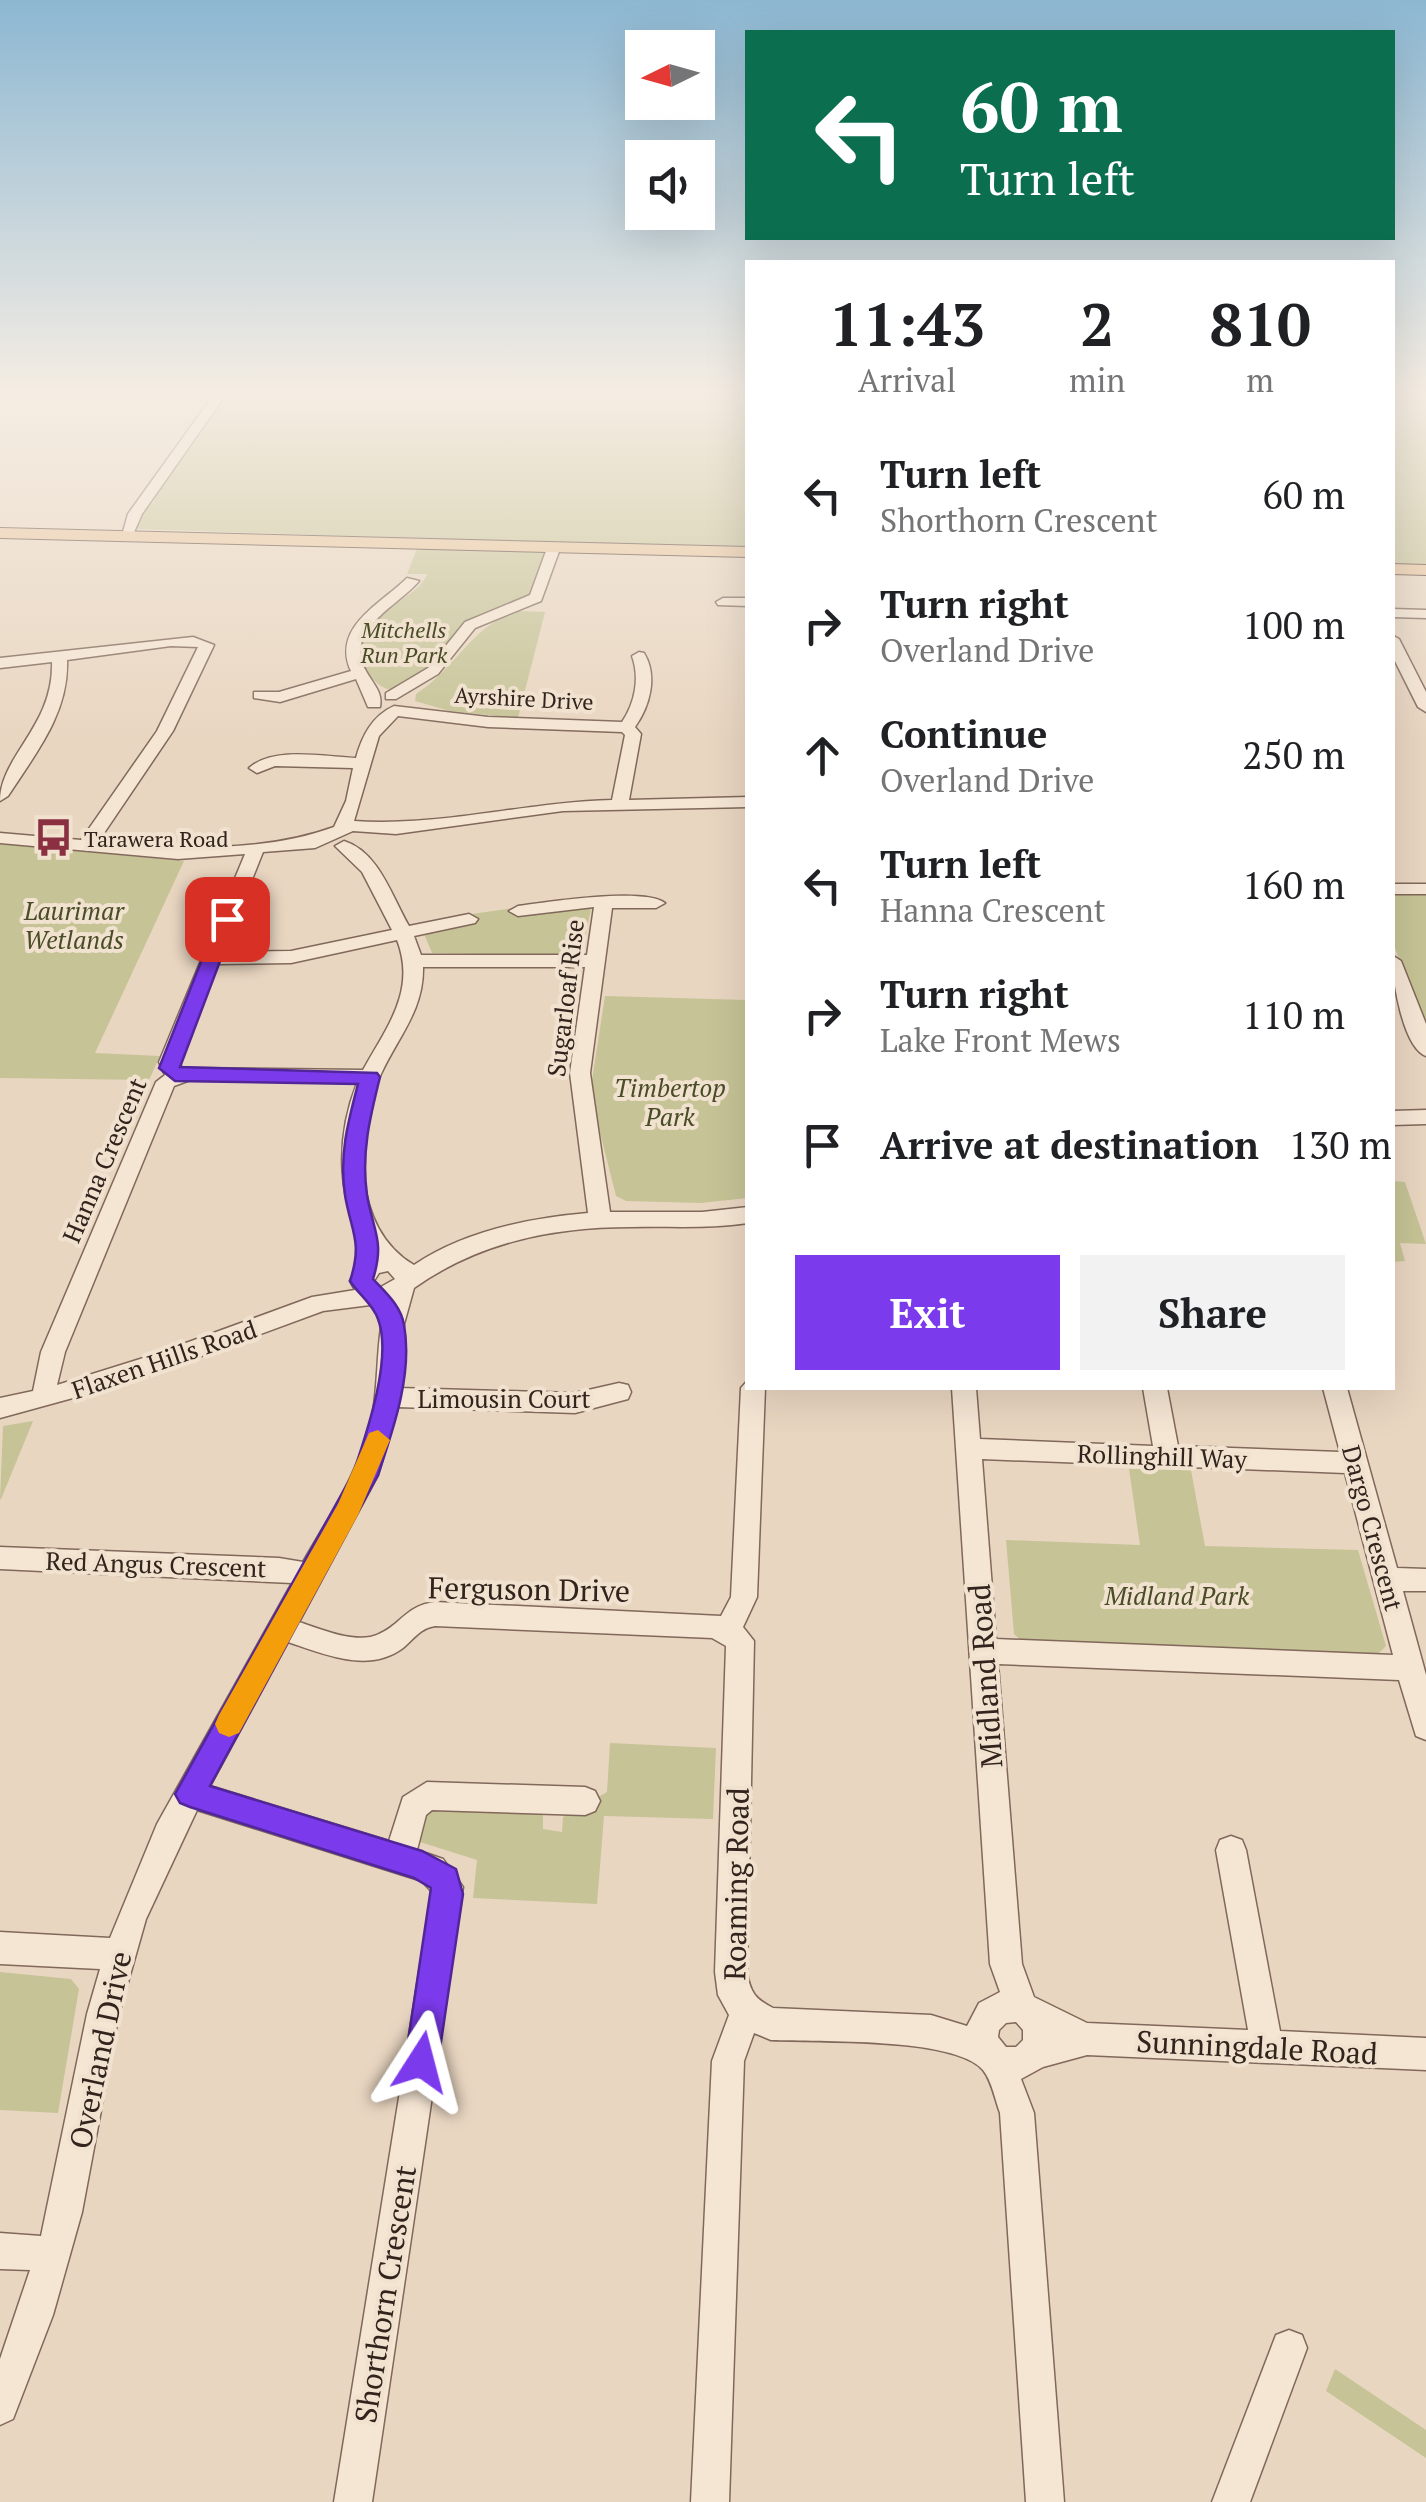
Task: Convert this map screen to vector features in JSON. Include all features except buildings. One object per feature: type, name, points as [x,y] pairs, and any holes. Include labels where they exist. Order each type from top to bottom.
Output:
[{"type":"main road","points":[[0,533],[745,552]]},
{"type":"main road","points":[[1395,569],[1426,570]]},
{"type":"street","points":[[126,536],[139,507]]},
{"type":"street","points":[[392,1324],[369,1283],[369,1235],[356,1196],[353,1140],[370,1077],[411,1002],[413,961],[364,834],[361,762],[393,704],[444,661],[470,626],[536,598],[554,546]]},
{"type":"street","points":[[393,704],[360,673],[353,650],[359,630],[412,581]]},
{"type":"street","points":[[724,602],[745,602]]},
{"type":"street","points":[[1395,613],[1426,614]]},
{"type":"street","points":[[0,663],[60,660],[174,642],[200,641],[208,648],[165,732],[86,846]]},
{"type":"street","points":[[1395,643],[1417,672],[1426,707]]},
{"type":"street","points":[[620,804],[633,734],[626,727],[636,718],[642,684],[644,664],[639,656]]},
{"type":"street","points":[[0,796],[56,702],[62,683],[60,660]]},
{"type":"street","points":[[260,695],[277,698],[360,673]]},
{"type":"street","name":"Ayrshire Drive","points":[[393,704],[478,721],[626,727]]},
{"type":"street","points":[[257,768],[272,761],[361,762]]},
{"type":"street","points":[[340,838],[533,810],[745,802]]},
{"type":"street","points":[[0,838],[178,854],[256,850],[364,834]]},
{"type":"street","points":[[175,1075],[168,1062],[256,850]]},
{"type":"street","points":[[1395,888],[1426,889]]},
{"type":"street","points":[[518,912],[604,902],[656,903]]},
{"type":"street","name":"Sugarloaf Rise","points":[[600,1220],[580,1086],[604,902]]},
{"type":"street","points":[[211,958],[291,957],[401,930],[469,919]]},
{"type":"street","points":[[413,961],[595,961]]},
{"type":"street","points":[[1395,968],[1426,1050]]},
{"type":"street","name":"Hanna Crescent","points":[[46,1398],[45,1381],[53,1352],[164,1086],[175,1075],[370,1077]]},
{"type":"street","points":[[1395,1118],[1426,1117]]},
{"type":"street","points":[[369,1283],[512,1234],[600,1220],[745,1215]]},
{"type":"street","points":[[369,1235],[399,1274]]},
{"type":"street","points":[[369,1283],[399,1274]]},
{"type":"street","name":"Overland Drive","points":[[0,2406],[53,2254],[76,2166],[118,1954],[150,1873],[190,1794],[365,1475],[388,1397],[399,1274]]},
{"type":"street","name":"Flaxen Hills Road","points":[[0,1408],[126,1375],[369,1283]]},
{"type":"street","points":[[728,1630],[744,1597],[753,1390]]},
{"type":"street","name":"Midland Road","points":[[964,1390],[1011,2034]]},
{"type":"street","points":[[1154,1390],[1166,1456]]},
{"type":"street","name":"Dargo Crescent","points":[[1336,1390],[1426,1727]]},
{"type":"street","name":"Limousin Court","points":[[388,1397],[575,1403],[619,1392]]},
{"type":"street","name":"Rollinghill Way","points":[[968,1449],[1356,1463]]},
{"type":"street","name":"Red Angus Crescent","points":[[0,1558],[279,1569],[311,1576]]},
{"type":"street","points":[[1386,1578],[1426,1580]]},
{"type":"street","name":"Ferguson Drive","points":[[282,1628],[362,1650],[388,1643],[413,1619],[435,1614],[728,1630]]},
{"type":"street","name":"Roaming Road","points":[[710,2502],[728,2061],[746,2012],[734,1994],[731,1972],[742,1656],[740,1641],[728,1630]]},
{"type":"street","points":[[984,1652],[1410,1668]]},
{"type":"street","name":"Shorthorn Crescent","points":[[190,1794],[399,1858],[439,1874],[448,1894],[353,2502]]},
{"type":"street","points":[[399,1858],[413,1807],[421,1798],[585,1801]]},
{"type":"street","points":[[1230,1850],[1267,2047]]},
{"type":"street","points":[[0,1948],[118,1954]]},
{"type":"street","points":[[746,2012],[762,2022],[785,2025],[1011,2034],[1045,2502]]},
{"type":"street","name":"Sunningdale Road","points":[[1011,2034],[1426,2054]]},
{"type":"street","points":[[0,2251],[53,2254]]},
{"type":"street","points":[[1231,2502],[1289,2348]]},
{"type":"green space","points":[[148,507],[745,507],[745,549],[135,529],[138,515]]},
{"type":"green space","points":[[1395,507],[1426,507],[1426,568],[1395,567]]},
{"type":"green space","name":"Mitchells Run Park","points":[[417,549],[545,552],[530,596],[470,622],[442,657],[400,692],[381,686],[370,677],[359,655],[360,640],[380,615],[409,595],[427,574],[407,574]]},
{"type":"green space","name":"Mitchells Run Park","points":[[519,611],[545,612],[518,718],[450,711],[415,701],[416,694],[476,636]]},
{"type":"green space","name":"Laurimar Wetlands","points":[[0,844],[184,861],[95,1053],[160,1056],[149,1080],[0,1078]]},
{"type":"green space","points":[[1395,892],[1426,893],[1426,1029],[1395,948]]},
{"type":"green space","points":[[513,908],[516,916],[591,909],[581,956],[432,953],[422,929],[472,921],[472,914]]},
{"type":"green space","name":"Timbertop Park","points":[[605,996],[745,1000],[745,1198],[701,1203],[626,1201],[616,1196],[590,1093]]},
{"type":"green space","points":[[1395,1181],[1405,1182],[1426,1244],[1400,1243],[1405,1261],[1395,1262]]},
{"type":"green space","points":[[33,1421],[1,1499],[0,1499],[3,1426]]},
{"type":"green space","name":"Midland Park","points":[[1129,1469],[1191,1470],[1205,1546],[1358,1550],[1386,1646],[1374,1658],[1028,1646],[1014,1634],[1006,1540],[1140,1545]]},
{"type":"green space","points":[[610,1743],[716,1748],[713,1819],[604,1816],[597,1904],[473,1898],[477,1860],[420,1842],[424,1815],[432,1807],[543,1813],[543,1829],[562,1832],[563,1817],[607,1792]]},
{"type":"green space","points":[[0,1972],[71,1979],[79,1989],[58,2113],[0,2110]]},
{"type":"green space","points":[[1335,2369],[1426,2430],[1426,2458],[1326,2391]]},
{"type":"slow traffic","points":[[229,1724],[349,1508],[378,1440]]},
{"type":"place","name":"Tarawera Road","points":[[54,838]]},
{"type":"route","points":[[227,919],[168,1062],[169,1068],[175,1075],[191,1072],[370,1077],[353,1140],[356,1196],[369,1235],[367,1269],[361,1281],[366,1291],[386,1308],[392,1324],[392,1354],[383,1421],[365,1475],[190,1794],[432,1869],[445,1879],[448,1894],[421,2062]]}]
